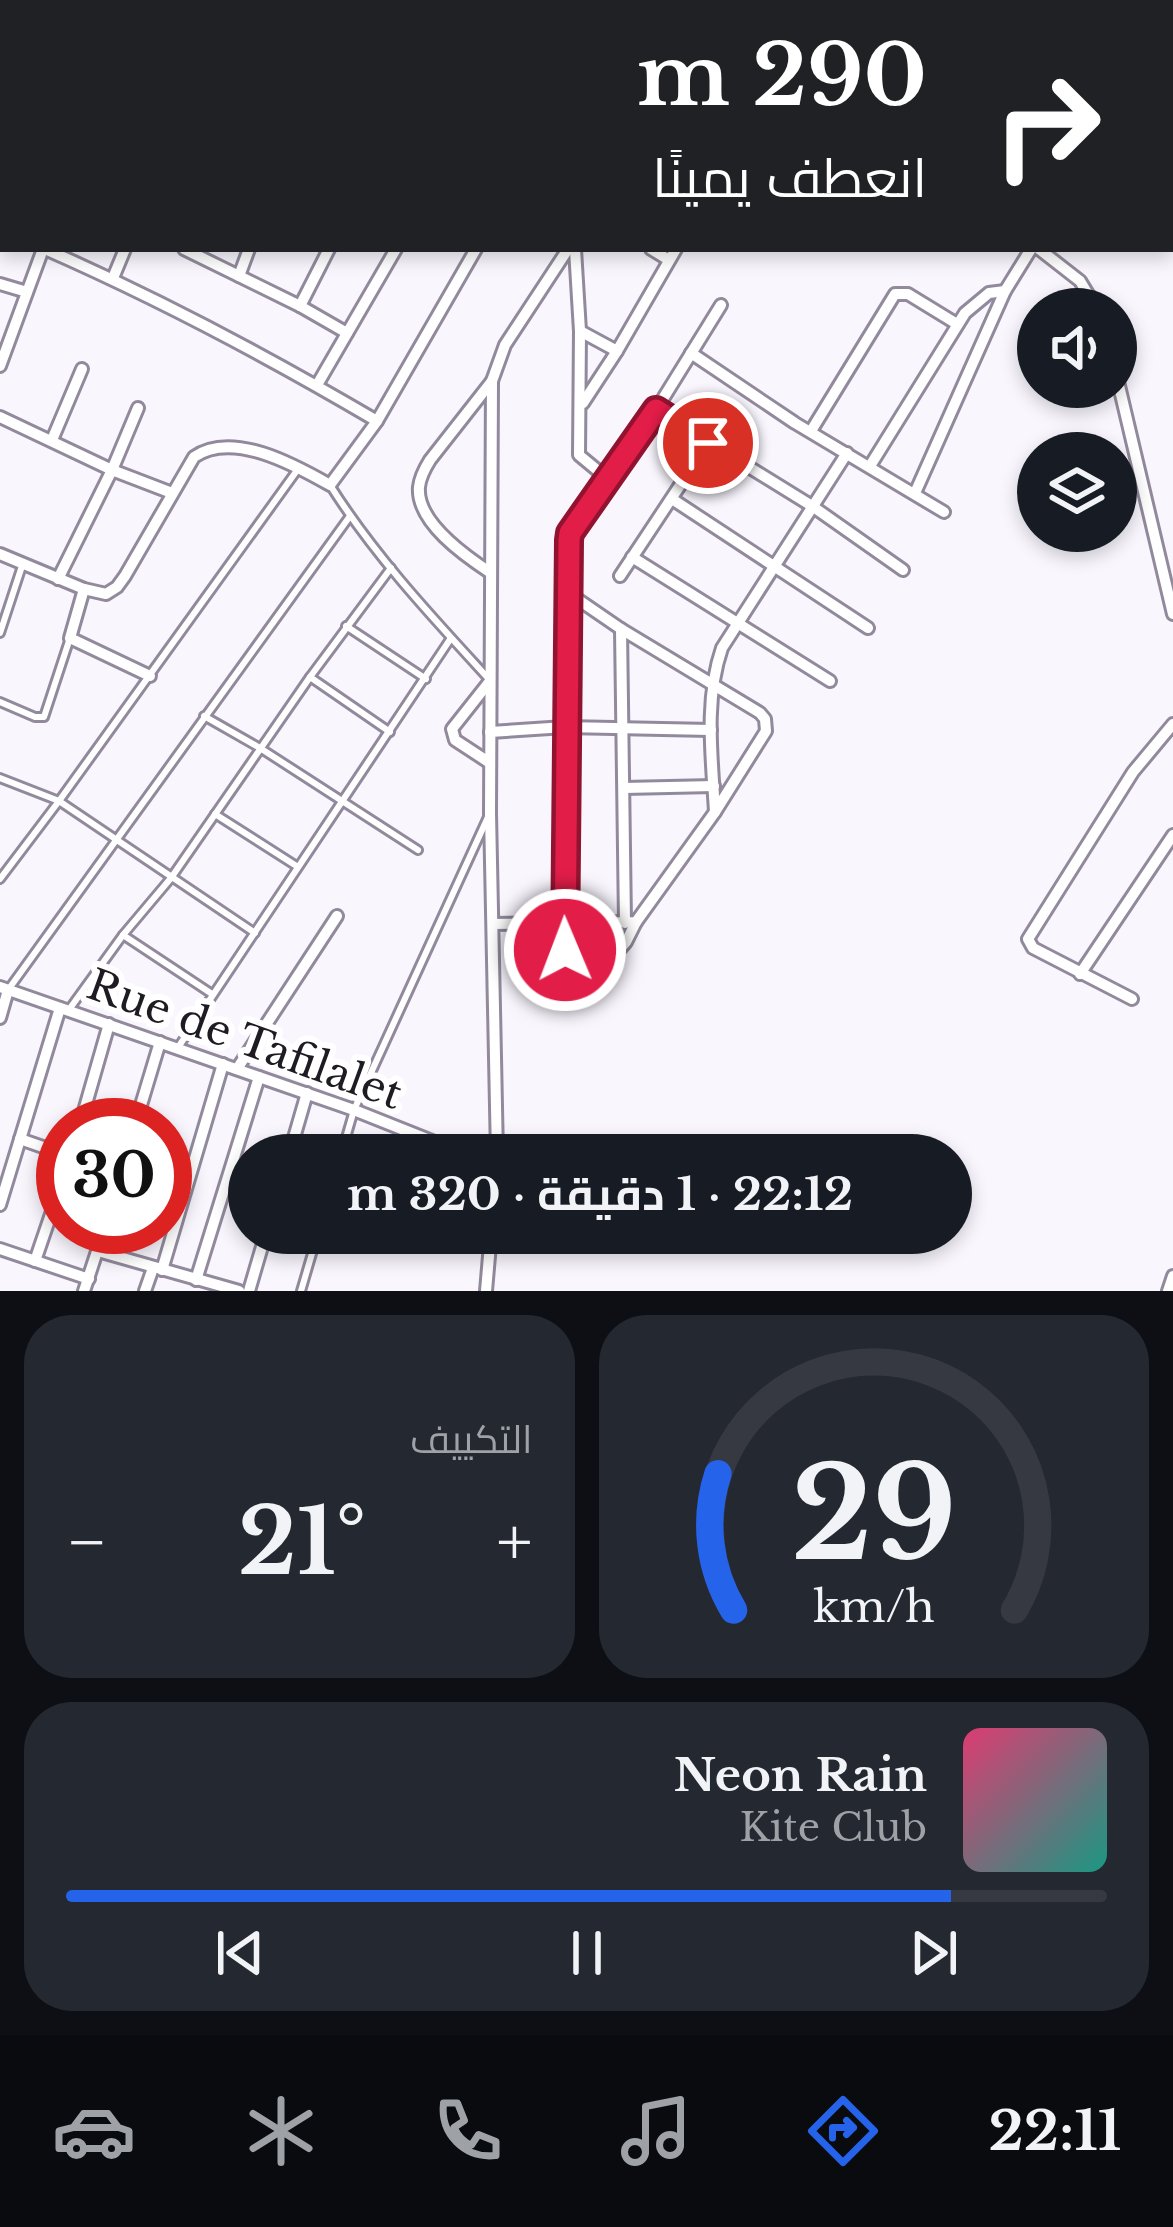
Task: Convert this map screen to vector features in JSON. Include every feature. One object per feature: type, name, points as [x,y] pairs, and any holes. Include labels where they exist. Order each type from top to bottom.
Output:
[{"type":"street","points":[[0,366],[43,252]]},
{"type":"street","points":[[51,252],[113,278],[377,421]]},
{"type":"street","points":[[113,278],[124,252]]},
{"type":"street","points":[[192,252],[347,333]]},
{"type":"street","points":[[239,276],[248,252]]},
{"type":"street","points":[[300,306],[327,252]]},
{"type":"street","points":[[317,385],[394,252]]},
{"type":"street","points":[[0,554],[106,594],[117,587],[194,458],[215,448],[269,454],[330,485],[377,421],[474,252]]},
{"type":"street","points":[[491,574],[439,532],[420,502],[422,473],[492,381],[505,345],[570,252]]},
{"type":"street","points":[[572,252],[580,331],[579,455],[608,479]]},
{"type":"street","points":[[915,493],[1004,291],[1033,252]]},
{"type":"street","points":[[1039,252],[1084,288]]},
{"type":"street","points":[[581,406],[672,254]]},
{"type":"street","points":[[0,284],[27,292]]},
{"type":"street","points":[[870,466],[957,324],[979,299],[989,292],[1004,291]]},
{"type":"street","points":[[811,431],[895,295],[908,294],[957,324]]},
{"type":"street","points":[[621,629],[630,922],[626,942],[594,980],[572,983],[566,978],[564,923],[570,533],[656,410],[721,304]]},
{"type":"street","points":[[580,331],[617,351]]},
{"type":"street","points":[[691,353],[944,512]]},
{"type":"street","points":[[52,440],[82,369]]},
{"type":"street","points":[[492,381],[490,813],[497,1134]]},
{"type":"street","points":[[58,579],[138,408]]},
{"type":"street","points":[[1124,408],[1173,614]]},
{"type":"street","points":[[656,410],[812,506],[903,570]]},
{"type":"street","points":[[0,417],[172,493]]},
{"type":"street","points":[[620,576],[708,443]]},
{"type":"street","points":[[716,812],[712,682],[722,648],[847,453]]},
{"type":"street","points":[[672,499],[868,628]]},
{"type":"street","points":[[632,557],[830,681]]},
{"type":"street","points":[[84,589],[70,638],[150,676]]},
{"type":"street","points":[[570,594],[765,719],[766,731],[716,812],[630,922]]},
{"type":"street","points":[[490,680],[452,729],[455,740],[490,763]]},
{"type":"street","points":[[1132,999],[1033,948],[1028,939],[1122,788],[1173,724]]},
{"type":"street","points":[[490,732],[565,727],[711,730]]},
{"type":"street","points":[[624,788],[714,786]]},
{"type":"street","points":[[1080,974],[1173,835]]},
{"type":"street","points":[[237,1069],[337,916]]},
{"type":"street","points":[[493,924],[630,922]]},
{"type":"street","points":[[0,1018],[4,988]]},
{"type":"street","name":"Rue de Tafilalet","points":[[4,988],[415,1134]]},
{"type":"street","points":[[0,1205],[64,1009]]},
{"type":"street","points":[[88,1098],[109,1024]]},
{"type":"street","points":[[143,1098],[160,1042]]},
{"type":"street","points":[[146,1291],[158,1269],[223,1064]]},
{"type":"street","points":[[196,1280],[259,1077]]},
{"type":"street","points":[[295,1134],[307,1093]]},
{"type":"street","points":[[20,1139],[36,1145]]},
{"type":"street","points":[[0,1249],[87,1285],[97,1254]]},
{"type":"street","points":[[35,1261],[37,1254]]},
{"type":"street","points":[[108,1254],[211,1287],[239,1291]]},
{"type":"street","points":[[249,1291],[260,1254]]},
{"type":"street","points":[[486,1291],[489,1254]]},
{"type":"street","points":[[1168,1291],[1173,1276]]},
{"type":"lane","points":[[0,879],[299,468]]},
{"type":"lane","points":[[330,485],[391,568],[490,680]]},
{"type":"lane","points":[[4,988],[350,517]]},
{"type":"lane","points":[[0,634],[23,563]]},
{"type":"lane","points":[[64,1009],[171,878],[391,568]]},
{"type":"lane","points":[[346,626],[425,679]]},
{"type":"lane","points":[[0,702],[44,717],[70,638]]},
{"type":"lane","points":[[178,1048],[451,638]]},
{"type":"lane","points":[[310,677],[390,732]]},
{"type":"lane","points":[[204,716],[418,850]]},
{"type":"lane","points":[[0,778],[59,802],[255,933]]},
{"type":"lane","points":[[348,1134],[490,813]]},
{"type":"lane","points":[[215,814],[298,868]]},
{"type":"lane","points":[[123,935],[212,994]]},
{"type":"lane","points":[[301,1291],[312,1254]]},
{"type":"route","points":[[565,950],[570,533],[656,410],[708,443]]}]
